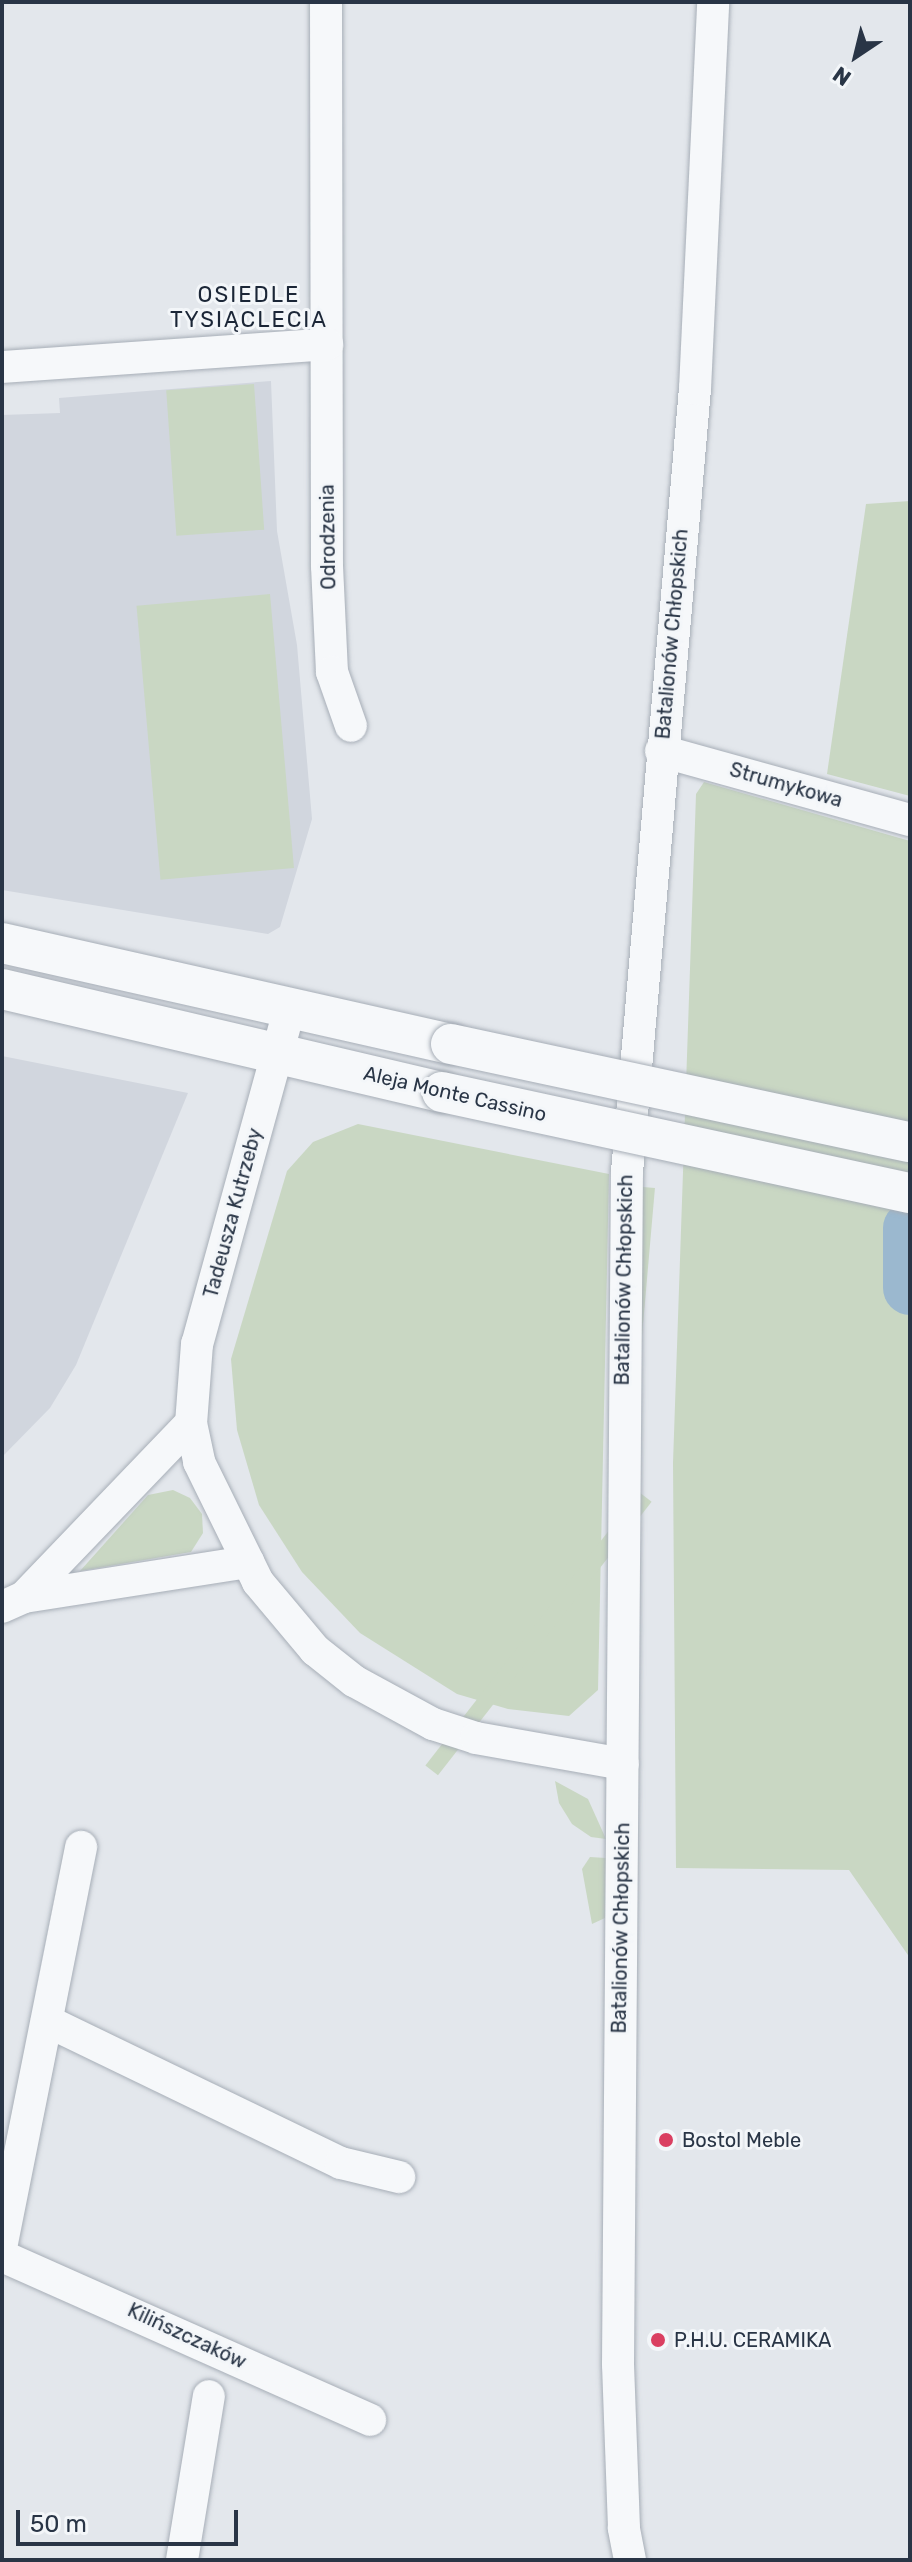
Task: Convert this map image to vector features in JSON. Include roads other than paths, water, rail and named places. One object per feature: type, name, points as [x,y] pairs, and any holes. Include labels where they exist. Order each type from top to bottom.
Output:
[{"type":"street","name":"Odrodzenia","points":[[326,2],[332,672],[351,726]]},
{"type":"street","name":"Batalionów Chłopskich","points":[[630,2560],[624,2528],[618,2364],[627,1172],[661,751],[695,389],[713,2]]},
{"type":"street","points":[[2,367],[327,344]]},
{"type":"street","name":"Strumykowa","points":[[661,751],[910,820]]},
{"type":"street","points":[[2,943],[451,1044],[910,1142]]},
{"type":"street","name":"Aleja Monte Cassino","points":[[2,989],[442,1092],[910,1193]]},
{"type":"street","name":"Tadeusza Kutrzeby","points":[[290,1007],[197,1344],[191,1423],[199,1462],[248,1562],[315,1650],[395,1706],[476,1738],[623,1764]]},
{"type":"street","points":[[13,1602],[191,1423]]},
{"type":"street","points":[[13,1602],[248,1562]]},
{"type":"street","points":[[2,2243],[81,1847]]},
{"type":"street","points":[[47,2021],[341,2163],[399,2177]]},
{"type":"street","name":"Kilińszczaków","points":[[2,2256],[370,2420]]},
{"type":"street","points":[[182,2560],[209,2396]]},
{"type":"waterway","points":[[910,1228],[910,1288]]},
{"type":"place","name":"Bostol Meble","points":[[666,2140]]},
{"type":"place","name":"P.H.U. CERAMIKA","points":[[658,2340]]},
{"type":"district","name":"OSIEDLE TYSIĄCLECIA","points":[[249,306]]}]
